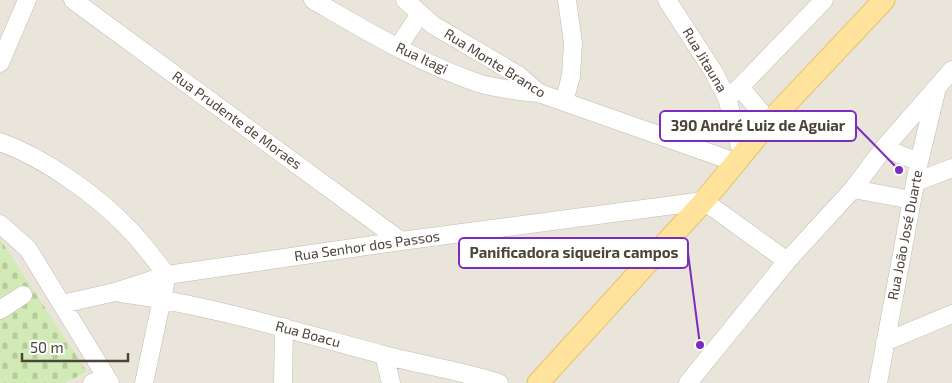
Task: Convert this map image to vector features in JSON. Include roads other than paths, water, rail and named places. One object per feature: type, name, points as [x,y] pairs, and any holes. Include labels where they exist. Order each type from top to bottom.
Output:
[{"type":"main road","points":[[538,383],[704,201],[769,122],[884,0]]},
{"type":"street","points":[[0,63],[28,0]]},
{"type":"street","name":"Rua Prudente de Moraes","points":[[73,0],[401,241]]},
{"type":"street","name":"Rua Itagi","points":[[313,0],[368,32],[439,67],[478,83],[538,93]]},
{"type":"street","name":"Rua Monte Branco","points":[[405,0],[433,25],[518,75],[538,93],[738,158]]},
{"type":"street","points":[[564,102],[571,76],[572,44],[566,0]]},
{"type":"street","name":"Rua Jitauna","points":[[667,0],[713,71],[734,93],[738,158]]},
{"type":"street","points":[[769,122],[734,93],[824,0]]},
{"type":"street","points":[[398,47],[420,14]]},
{"type":"street","points":[[688,383],[787,261],[853,189],[884,148],[952,70]]},
{"type":"street","name":"Rua João José Duarte","points":[[878,383],[916,182],[918,162],[936,89]]},
{"type":"street","points":[[0,142],[21,149],[79,185],[127,227],[167,275],[144,383]]},
{"type":"street","points":[[884,148],[918,162]]},
{"type":"street","points":[[916,182],[952,168]]},
{"type":"street","points":[[853,189],[912,200]]},
{"type":"street","points":[[704,201],[787,261]]},
{"type":"street","name":"Rua Senhor dos Passos","points":[[62,304],[115,292],[167,275],[401,241],[704,201]]},
{"type":"street","points":[[0,224],[28,249],[62,304],[103,381]]},
{"type":"street","name":"Rua Boacu","points":[[115,292],[163,298],[284,327],[384,355],[492,382]]},
{"type":"street","points":[[0,310],[24,295]]},
{"type":"street","points":[[885,342],[952,314]]},
{"type":"street","points":[[283,383],[284,327]]},
{"type":"street","points":[[384,355],[391,383]]},
{"type":"place","name":"390 André Luiz de Aguiar","points":[[899,170]]},
{"type":"place","name":"Panificadora siqueira campos","points":[[700,345]]}]
